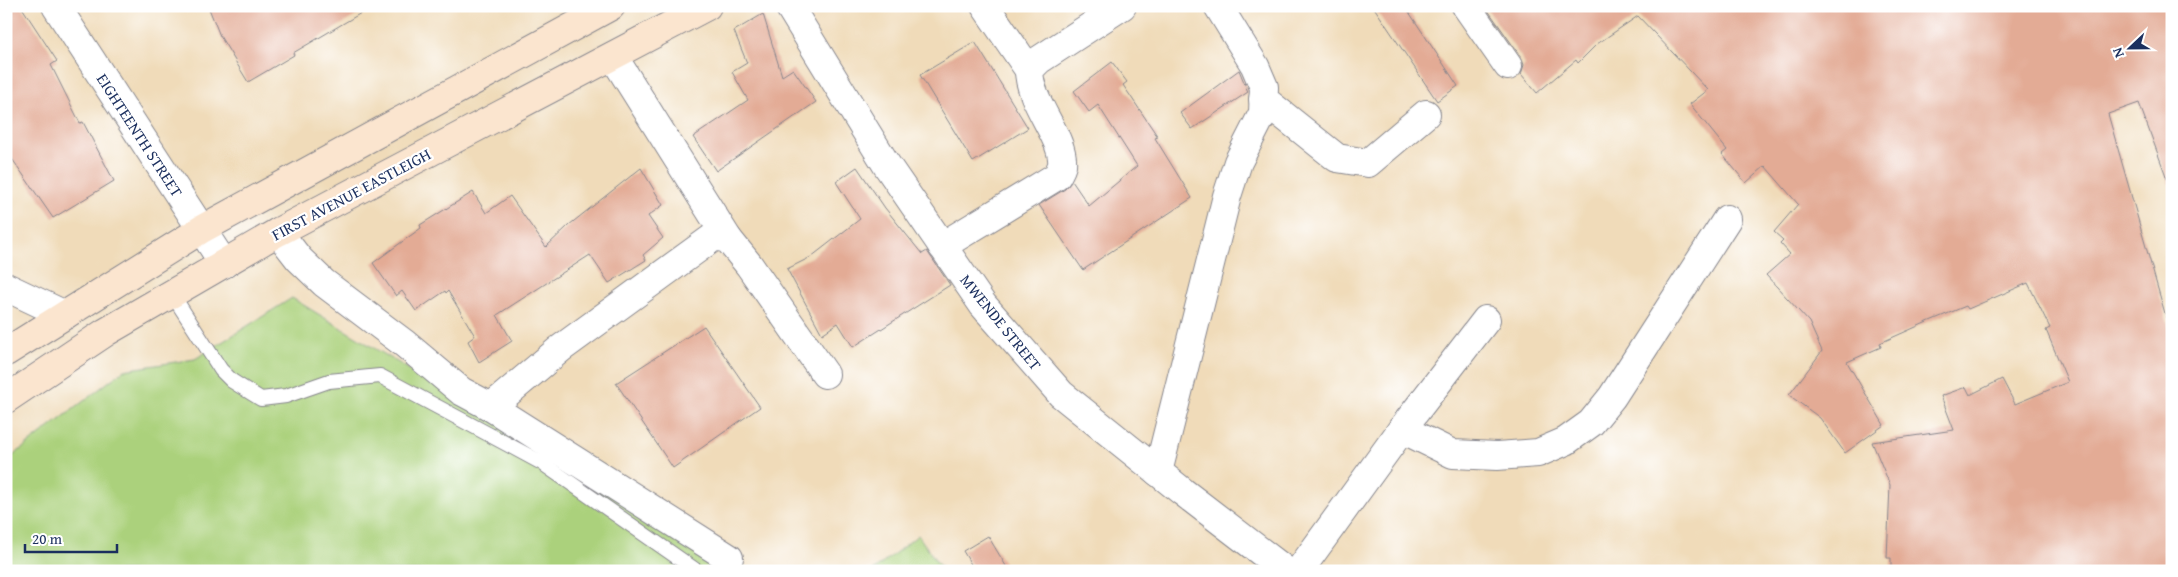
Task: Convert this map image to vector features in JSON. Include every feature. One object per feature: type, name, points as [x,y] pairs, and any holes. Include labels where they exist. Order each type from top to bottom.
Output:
[{"type":"main road","points":[[6,352],[202,229],[612,6]]},
{"type":"main road","name":"FIRST AVENUE EASTLEIGH","points":[[6,399],[106,332],[278,232],[707,6]]},
{"type":"street","name":"EIGHTEENTH STREET","points":[[56,6],[224,264]]},
{"type":"street","name":"MWENDE STREET","points":[[788,6],[886,164],[942,246],[984,305],[1061,394],[1286,571]]},
{"type":"street","points":[[942,246],[1048,183],[1057,176],[1062,167],[1061,152],[1029,83],[1029,70],[985,6]]},
{"type":"street","points":[[1029,70],[1039,60],[1122,6]]},
{"type":"street","points":[[1158,472],[1206,272],[1227,196],[1238,162],[1263,113],[1264,87],[1255,66],[1218,6]]},
{"type":"street","points":[[1466,6],[1508,66]]},
{"type":"street","points":[[613,56],[728,239],[749,265],[825,374]]},
{"type":"street","points":[[1263,99],[1337,158],[1368,163],[1426,114]]},
{"type":"street","points":[[1402,429],[1453,454],[1470,456],[1538,453],[1566,441],[1591,423],[1612,397],[1728,219]]},
{"type":"street","points":[[278,232],[299,259],[324,283],[405,344],[461,390],[729,558]]},
{"type":"street","points":[[490,407],[560,349],[709,240],[716,236],[728,239]]},
{"type":"street","points":[[6,287],[65,315]]},
{"type":"street","points":[[1299,571],[1402,429],[1486,320]]},
{"type":"lane","points":[[172,294],[222,370],[232,381],[261,399],[286,396],[329,381],[380,376],[542,463],[698,571]]},
{"type":"green space","points":[[292,298],[637,508],[720,571],[6,571],[6,461],[124,370],[195,359]]},
{"type":"green space","points":[[918,535],[943,571],[873,571]]},
{"type":"building","points":[[6,6],[21,6],[57,61],[51,65],[80,123],[83,122],[114,181],[53,218],[6,150]]},
{"type":"building","points":[[208,6],[373,6],[248,82],[220,36]]},
{"type":"building","points":[[1373,6],[1405,6],[1458,86],[1437,101]]},
{"type":"building","points":[[1485,6],[2172,6],[2172,183],[2169,184],[2139,103],[2108,114],[2172,338],[2172,571],[1891,571],[1891,558],[1887,558],[1890,485],[1872,442],[1954,430],[1941,396],[1966,387],[1970,395],[2002,379],[2015,404],[2068,382],[2046,330],[2050,328],[2028,283],[1968,309],[1966,306],[1925,323],[1880,343],[1881,347],[1847,362],[1884,425],[1845,453],[1820,418],[1789,395],[1822,351],[1809,322],[1766,275],[1790,254],[1780,243],[1783,240],[1774,232],[1798,204],[1765,166],[1746,183],[1722,154],[1727,150],[1690,104],[1708,90],[1638,16],[1597,44],[1578,63],[1576,60],[1537,93],[1521,74],[1524,65],[1521,57]]},
{"type":"building","points":[[763,14],[782,76],[793,69],[816,102],[716,171],[693,137],[748,100],[732,72],[747,63],[734,31]]},
{"type":"building","points":[[975,42],[1028,128],[973,162],[920,75]]},
{"type":"building","points":[[1112,62],[1127,82],[1123,85],[1158,137],[1155,138],[1192,198],[1083,270],[1039,205],[1065,189],[1072,181],[1089,206],[1137,166],[1098,105],[1089,112],[1074,91]]},
{"type":"building","points":[[1239,70],[1248,92],[1192,129],[1180,113]]},
{"type":"building","points":[[857,167],[885,208],[922,254],[927,251],[950,285],[853,347],[838,323],[822,334],[787,269],[811,257],[860,219],[836,182]]},
{"type":"building","points":[[641,168],[663,205],[648,216],[663,238],[643,255],[646,260],[609,283],[590,255],[497,315],[512,341],[479,362],[468,341],[475,336],[448,291],[446,293],[445,291],[416,311],[402,291],[396,296],[373,263],[421,228],[420,225],[473,192],[486,213],[510,196],[546,247],[569,225]]},
{"type":"building","points":[[704,326],[760,407],[673,468],[616,383]]},
{"type":"building","points":[[988,536],[1009,571],[975,571],[963,551]]}]
